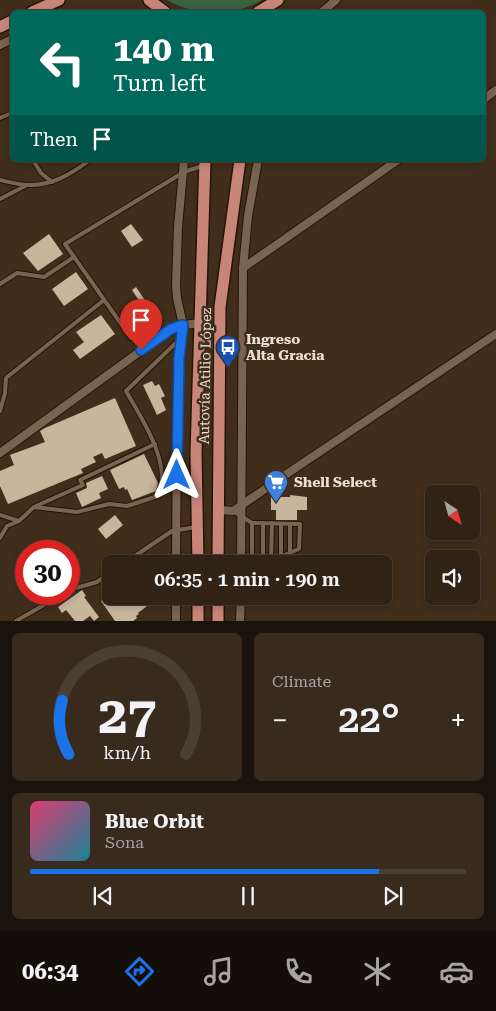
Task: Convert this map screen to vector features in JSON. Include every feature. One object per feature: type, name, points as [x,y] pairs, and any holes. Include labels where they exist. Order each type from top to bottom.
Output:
[{"type":"main road","points":[[36,10],[59,0]]},
{"type":"main road","points":[[262,10],[279,0]]},
{"type":"main road","name":"Autovía Atilio López","points":[[218,555],[220,307],[240,162]]},
{"type":"main road","name":"Autovía Atilio López","points":[[198,555],[196,453],[205,163]]},
{"type":"main road","points":[[198,605],[198,621]]},
{"type":"main road","points":[[218,605],[218,621]]},
{"type":"street","points":[[324,10],[336,0]]},
{"type":"street","points":[[176,555],[177,419],[183,325],[176,286],[178,227],[184,162]]},
{"type":"street","points":[[241,555],[243,268],[248,216],[258,162]]},
{"type":"street","points":[[243,268],[395,162]]},
{"type":"street","points":[[0,453],[171,329],[199,322]]},
{"type":"street","points":[[219,510],[233,511],[496,334]]},
{"type":"street","points":[[176,605],[176,621]]},
{"type":"street","points":[[240,621],[241,605]]},
{"type":"lane","points":[[34,162],[41,173],[52,182]]},
{"type":"lane","points":[[0,180],[28,185],[52,182],[72,173],[87,162]]},
{"type":"lane","points":[[131,338],[65,244],[184,172],[205,163]]},
{"type":"lane","points":[[0,199],[28,185]]},
{"type":"lane","points":[[0,284],[16,273],[44,277],[74,258]]},
{"type":"lane","points":[[0,411],[5,392],[6,378],[104,300]]},
{"type":"lane","points":[[34,507],[76,512],[109,504],[127,506],[158,496],[162,487],[162,475],[155,444],[126,390],[181,338]]},
{"type":"lane","points":[[0,376],[6,378]]},
{"type":"lane","points":[[0,538],[7,526],[19,521],[34,507],[83,485],[80,480],[155,444]]},
{"type":"lane","points":[[233,511],[252,523],[300,524],[299,549],[285,555]]},
{"type":"lane","points":[[0,515],[19,521]]},
{"type":"lane","points":[[252,523],[252,555]]},
{"type":"lane","points":[[263,523],[263,555]]},
{"type":"lane","points":[[271,555],[272,524]]},
{"type":"lane","points":[[280,555],[281,524]]},
{"type":"lane","points":[[290,524],[290,553]]},
{"type":"lane","points":[[136,555],[172,531],[198,527]]},
{"type":"lane","points":[[80,587],[97,582],[102,578]]},
{"type":"lane","points":[[16,621],[44,605]]},
{"type":"green space","points":[[167,0],[262,0],[239,10],[190,10]]},
{"type":"building","points":[[131,224],[143,240],[132,247],[121,231]]},
{"type":"building","points":[[49,234],[63,254],[38,271],[23,253]]},
{"type":"building","points":[[76,272],[88,289],[64,306],[52,289]]},
{"type":"building","points":[[136,287],[146,302],[142,305],[132,290]]},
{"type":"building","points":[[101,315],[115,334],[80,359],[73,350],[84,342],[76,332]]},
{"type":"building","points":[[152,381],[155,386],[159,384],[165,396],[161,398],[166,410],[157,415],[143,385]]},
{"type":"building","points":[[115,398],[136,446],[105,459],[102,453],[93,457],[96,462],[81,469],[83,473],[8,504],[0,486],[0,471],[14,465],[10,455],[45,442],[40,431],[45,428]]},
{"type":"building","points":[[144,454],[158,483],[156,491],[132,500],[127,489],[125,490],[124,487],[119,489],[110,470]]},
{"type":"building","points":[[102,476],[108,489],[99,493],[101,498],[82,507],[76,493],[87,488],[86,483]]},
{"type":"building","points":[[290,495],[307,497],[307,510],[297,510],[297,520],[276,520],[276,510],[271,510],[271,497],[290,497]]},
{"type":"building","points":[[115,515],[123,525],[106,539],[98,529]]},
{"type":"building","points":[[82,590],[86,596],[84,597],[99,617],[94,621],[90,616],[83,621],[75,621],[66,610],[62,613],[58,607],[61,605],[80,605],[80,591]]},
{"type":"building","points":[[104,605],[148,605],[138,613],[137,618],[133,621],[115,621]]},
{"type":"place","name":"Ingreso Alta Gracia","points":[[228,368]]},
{"type":"place","name":"Shell Select","points":[[276,503]]},
{"type":"route","points":[[141,350],[171,329],[183,325],[179,358],[177,475]]}]
